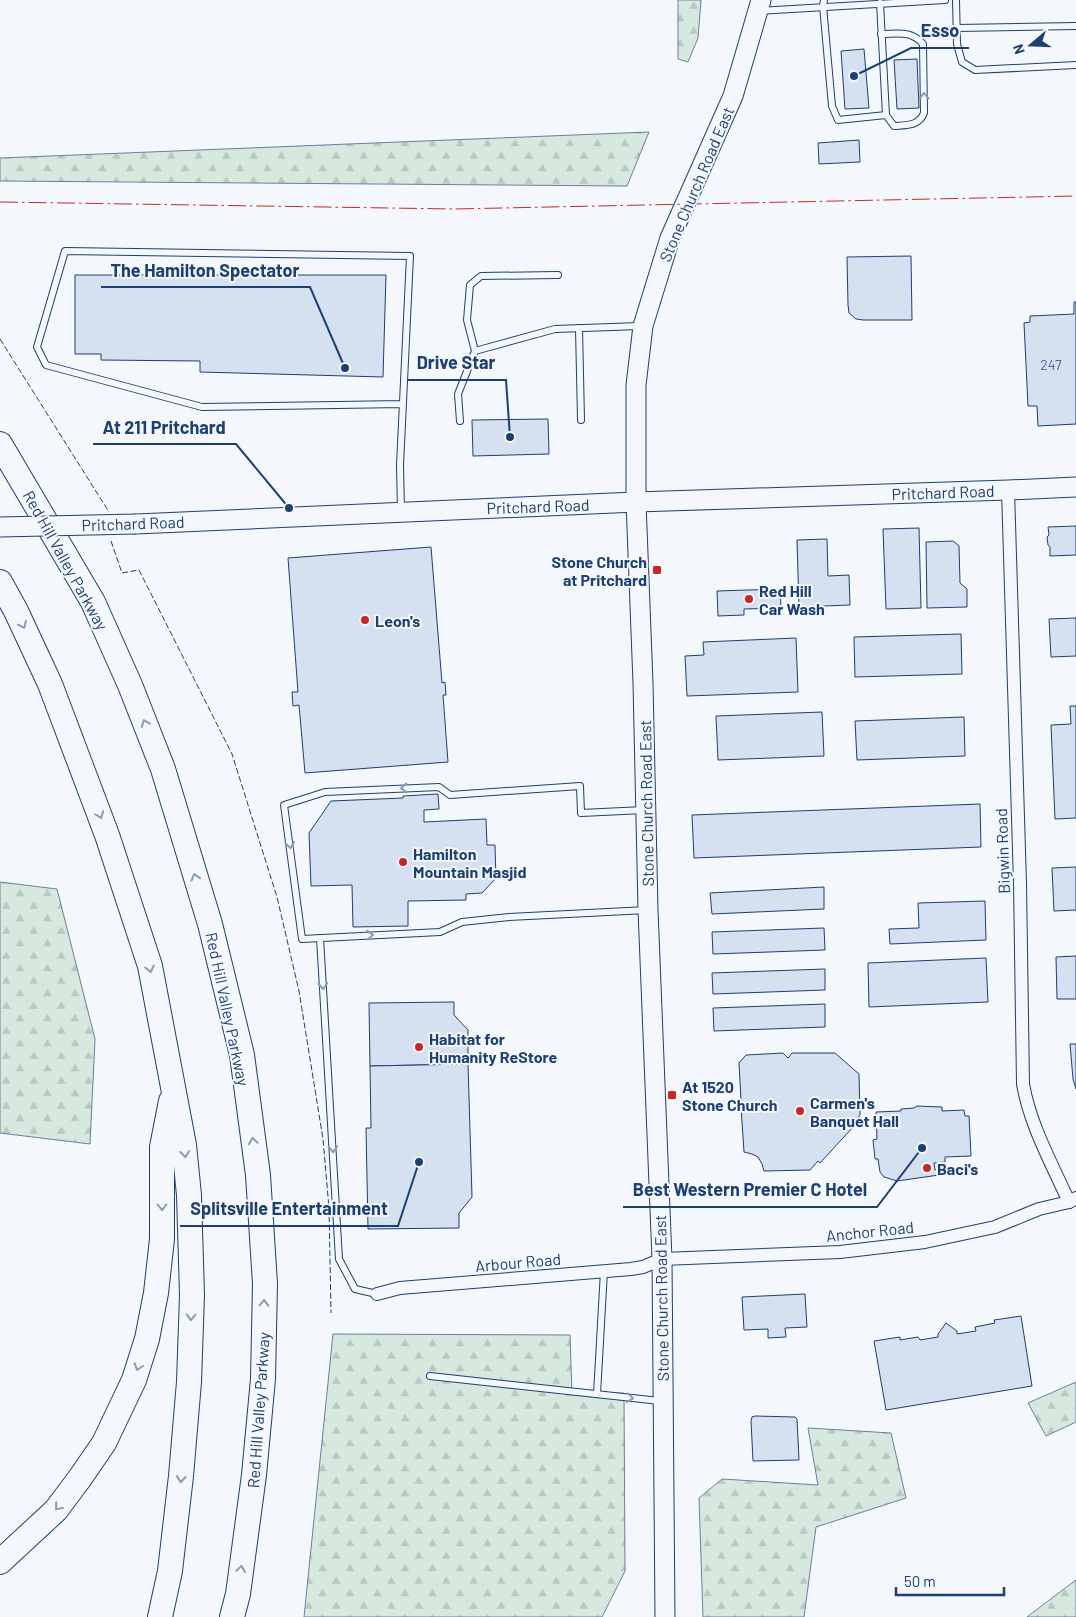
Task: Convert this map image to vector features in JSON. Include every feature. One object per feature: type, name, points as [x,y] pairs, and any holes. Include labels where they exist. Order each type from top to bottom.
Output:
[{"type":"highway","name":"Red Hill Valley Parkway","points":[[1,443],[92,602],[130,686],[163,769],[210,924],[242,1055],[258,1175],[265,1284],[264,1379],[238,1594],[232,1617]]},
{"type":"highway","points":[[0,582],[16,611],[50,684],[107,835],[150,966],[184,1145],[189,1195],[192,1295],[190,1382],[170,1571],[160,1617]]},
{"type":"highway","points":[[0,1562],[56,1510],[80,1478],[104,1443],[134,1380],[147,1339],[156,1293],[162,1239],[162,1147],[174,1089]]},
{"type":"main road","name":"Stone Church Road East","points":[[665,1617],[662,1259],[648,910],[636,502],[636,385],[643,326],[670,238],[734,96],[758,4]]},
{"type":"main road","name":"Pritchard Road","points":[[0,527],[136,524],[636,502],[1076,487]]},
{"type":"street","name":"Bigwin Road","points":[[1008,490],[1020,883],[1023,1084],[1031,1117],[1072,1200]]},
{"type":"street","name":"Anchor Road","points":[[662,1259],[840,1252],[925,1242],[995,1227],[1072,1200]]},
{"type":"street","name":"Arbour Road","points":[[377,1294],[400,1288],[643,1267],[662,1259]]},
{"type":"lane","points":[[758,4],[880,4],[945,0]]},
{"type":"lane","points":[[956,0],[957,44],[962,62],[975,70],[1076,65]]},
{"type":"lane","points":[[823,3],[832,106],[838,120],[886,115]]},
{"type":"lane","points":[[880,4],[881,34],[886,115],[894,126],[915,124],[921,120],[924,113],[923,44],[916,36],[909,34],[881,34]]},
{"type":"lane","points":[[956,28],[1076,26]]},
{"type":"lane","points":[[401,512],[402,404],[410,256],[65,251],[36,347],[46,364],[202,407],[402,404]]},
{"type":"lane","points":[[460,421],[458,394],[475,351],[467,320],[470,285],[481,276],[558,274]]},
{"type":"lane","points":[[475,351],[555,329],[643,326]]},
{"type":"lane","points":[[579,328],[581,420]]},
{"type":"lane","points":[[646,810],[581,813],[580,786],[450,795],[439,787],[325,792],[284,805],[302,939],[440,932],[462,922],[509,917],[648,910]]},
{"type":"lane","points":[[320,938],[339,1259],[355,1289],[377,1294]]},
{"type":"lane","points":[[597,1394],[604,1271]]},
{"type":"lane","points":[[430,1376],[663,1401]]},
{"type":"green space","points":[[678,0],[701,0],[698,38],[688,62],[678,59]]},
{"type":"green space","points":[[649,132],[627,186],[0,181],[0,158]]},
{"type":"green space","points":[[0,882],[57,889],[95,1039],[90,1144],[0,1133]]},
{"type":"green space","points":[[333,1334],[570,1335],[572,1394],[624,1393],[625,1571],[602,1617],[304,1617]]},
{"type":"green space","points":[[1076,1382],[1076,1422],[1046,1436],[1028,1403]]},
{"type":"green space","points":[[808,1428],[891,1433],[906,1498],[816,1527],[804,1617],[703,1617],[699,1498],[722,1479],[818,1485]]},
{"type":"green space","points":[[1076,1580],[1076,1617],[1027,1617]]},
{"type":"building","points":[[864,49],[869,108],[845,109],[841,51]]},
{"type":"building","points":[[917,59],[919,108],[897,109],[894,60]]},
{"type":"building","points":[[859,140],[860,162],[819,164],[818,143]]},
{"type":"building","points":[[911,256],[912,320],[863,320],[856,319],[849,313],[847,257]]},
{"type":"building","points":[[75,275],[386,275],[383,377],[200,372],[200,361],[101,360],[101,354],[75,354]]},
{"type":"building","points":[[1074,302],[1076,302],[1076,424],[1038,426],[1037,406],[1028,406],[1024,323],[1030,322],[1030,316],[1074,314]]},
{"type":"building","points":[[548,419],[549,454],[473,456],[472,420]]},
{"type":"building","points":[[1076,526],[1076,555],[1050,556],[1047,537],[1049,535],[1048,527]]},
{"type":"building","points":[[919,528],[921,608],[886,609],[883,529]]},
{"type":"building","points":[[827,539],[828,576],[849,575],[850,605],[799,607],[797,540]]},
{"type":"building","points":[[953,541],[959,546],[960,583],[967,589],[967,607],[927,608],[926,542]]},
{"type":"building","name":"Leon's","points":[[431,547],[442,683],[445,682],[446,695],[443,695],[448,762],[305,773],[299,705],[293,706],[292,692],[298,692],[288,558]]},
{"type":"building","name":"Red Hill Car Wash","points":[[780,589],[781,608],[744,609],[744,615],[718,616],[717,591]]},
{"type":"building","points":[[1076,618],[1076,656],[1051,657],[1049,619]]},
{"type":"building","points":[[961,634],[962,674],[855,677],[854,637]]},
{"type":"building","points":[[796,638],[798,692],[687,696],[685,656],[704,655],[703,642]]},
{"type":"building","points":[[1070,706],[1076,706],[1076,818],[1055,819],[1051,725],[1071,724]]},
{"type":"building","points":[[822,712],[824,756],[718,760],[716,716]]},
{"type":"building","points":[[964,717],[965,756],[857,760],[855,721]]},
{"type":"building","name":"Hamilton Mountain Masjid","points":[[438,794],[439,809],[424,810],[424,822],[486,819],[487,845],[495,845],[496,878],[482,893],[466,894],[466,900],[408,901],[408,926],[353,927],[352,885],[311,886],[309,833],[331,801],[403,798],[403,796]]},
{"type":"building","points":[[980,804],[981,847],[694,858],[692,815]]},
{"type":"building","points":[[1076,867],[1076,910],[1054,911],[1052,868]]},
{"type":"building","points":[[824,887],[824,909],[712,914],[710,893]]},
{"type":"building","points":[[985,901],[986,940],[890,944],[889,929],[919,928],[918,903]]},
{"type":"building","points":[[824,928],[825,950],[713,954],[712,932]]},
{"type":"building","points":[[1076,956],[1076,999],[1057,999],[1056,957]]},
{"type":"building","points":[[986,958],[988,1002],[869,1007],[868,963]]},
{"type":"building","points":[[825,969],[825,990],[713,994],[712,973]]},
{"type":"building","name":"Habitat for Humanity ReStore","points":[[454,1002],[454,1015],[468,1030],[468,1064],[370,1066],[369,1003]]},
{"type":"building","points":[[825,1004],[825,1027],[714,1031],[713,1008]]},
{"type":"building","points":[[1070,1044],[1076,1044],[1076,1089],[1073,1079]]},
{"type":"building","name":"Carmen's Banquet Hall","points":[[783,1053],[788,1058],[792,1053],[835,1053],[859,1074],[860,1115],[852,1124],[854,1126],[820,1163],[818,1161],[810,1170],[764,1171],[758,1157],[744,1152],[741,1107],[745,1104],[741,1100],[739,1063],[746,1055]]},
{"type":"building","points":[[468,1064],[472,1197],[459,1213],[459,1228],[368,1229],[366,1128],[371,1128],[370,1066]]},
{"type":"building","points":[[917,1106],[942,1107],[942,1111],[964,1110],[965,1116],[969,1116],[971,1156],[945,1157],[945,1162],[934,1163],[935,1170],[945,1169],[946,1174],[897,1181],[884,1177],[880,1172],[878,1159],[875,1159],[873,1140],[877,1139],[876,1112],[901,1111],[901,1109]]},
{"type":"building","points":[[805,1294],[807,1327],[785,1328],[786,1337],[768,1338],[768,1329],[744,1330],[742,1297]]},
{"type":"building","points":[[1021,1316],[1032,1386],[886,1410],[874,1341],[900,1337],[900,1340],[918,1337],[920,1340],[938,1337],[946,1323],[957,1331],[957,1334],[976,1331],[975,1327],[995,1323],[994,1320]]},
{"type":"building","points":[[752,1417],[795,1417],[797,1419],[799,1460],[753,1461],[751,1421]]},
{"type":"fence","points":[[0,339],[109,512]]},
{"type":"fence","points":[[111,541],[122,573],[139,570],[232,754],[277,897],[299,991],[323,1139],[329,1208],[331,1313]]},
{"type":"power","points":[[0,202],[454,209],[1076,196]]},
{"type":"place","name":"Esso","points":[[854,76]]},
{"type":"place","name":"The Hamilton Spectator","points":[[345,368]]},
{"type":"place","name":"Drive Star","points":[[510,437]]},
{"type":"place","name":"At 211 Pritchard","points":[[289,508]]},
{"type":"place","name":"Stone Church at Pritchard","points":[[657,570]]},
{"type":"place","name":"Red Hill Car Wash","points":[[749,599]]},
{"type":"place","name":"Leon's","points":[[365,620]]},
{"type":"place","name":"Hamilton Mountain Masjid","points":[[403,862]]},
{"type":"place","name":"Habitat for Humanity ReStore","points":[[419,1047]]},
{"type":"place","name":"At 1520 Stone Church","points":[[672,1095]]},
{"type":"place","name":"Carmen's Banquet Hall","points":[[800,1111]]},
{"type":"place","name":"Best Western Premier C Hotel","points":[[922,1148]]},
{"type":"place","name":"Splitsville Entertainment","points":[[419,1162]]},
{"type":"place","name":"Baci's","points":[[927,1168]]}]
